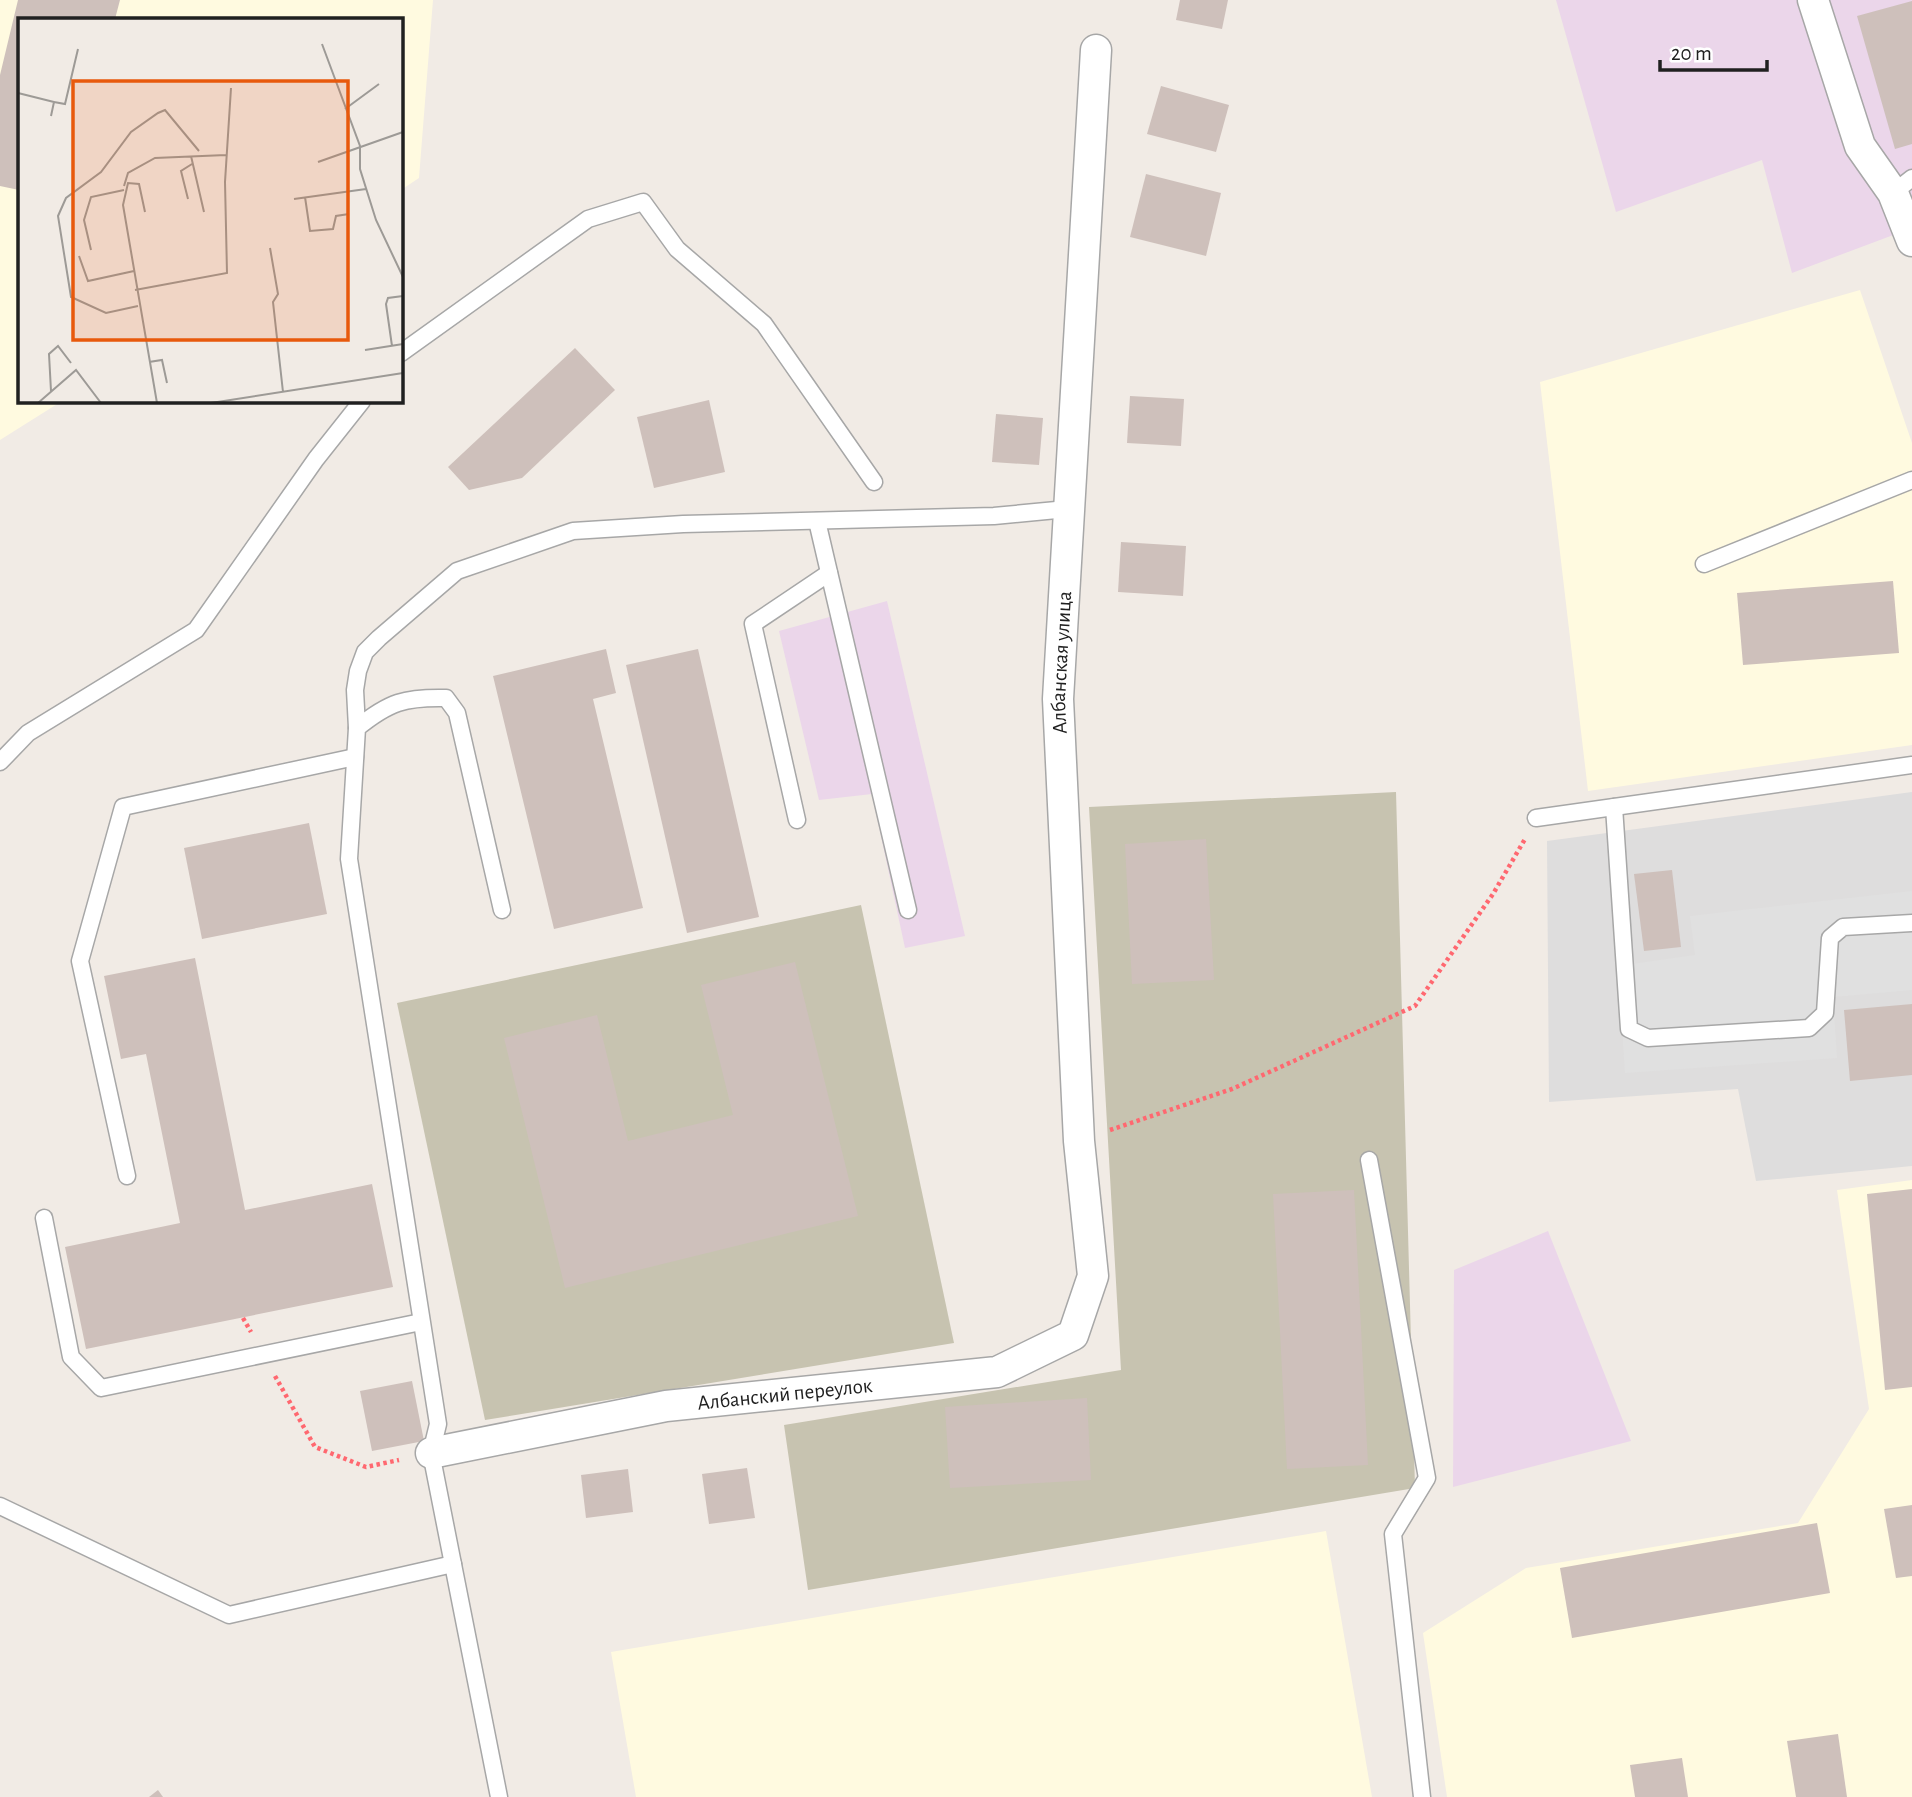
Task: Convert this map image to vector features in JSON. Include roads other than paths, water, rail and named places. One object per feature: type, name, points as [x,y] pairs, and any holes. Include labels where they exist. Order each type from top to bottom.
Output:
[{"type":"street","points":[[1813,0],[1860,146],[1902,186],[1912,241]]},
{"type":"street","name":"Албанская улица","points":[[1093,1276],[1079,1141],[1058,699],[1067,509],[1096,50]]},
{"type":"street","name":"Албанский переулок","points":[[430,1453],[666,1406],[997,1372],[1073,1335],[1093,1276]]},
{"type":"lane","points":[[402,352],[588,219],[643,202],[677,249],[764,324],[874,482]]},
{"type":"lane","points":[[0,762],[29,733],[196,630],[316,459],[361,402]]},
{"type":"lane","points":[[1704,564],[1912,480]]},
{"type":"lane","points":[[499,1797],[430,1453],[438,1424],[349,859],[357,728],[355,690],[365,652],[457,571],[573,531],[683,524],[994,516],[1067,509]]},
{"type":"lane","points":[[817,521],[908,910]]},
{"type":"lane","points":[[797,820],[753,624],[829,573]]},
{"type":"lane","points":[[357,728],[381,709],[392,705],[416,697],[446,698],[457,713],[502,910]]},
{"type":"lane","points":[[127,1176],[79,961],[123,807],[355,757]]},
{"type":"lane","points":[[1536,818],[1912,765]]},
{"type":"lane","points":[[1614,807],[1629,1029],[1648,1038],[1809,1028],[1825,1013],[1830,938],[1843,928],[1912,923]]},
{"type":"lane","points":[[1369,1160],[1427,1478],[1393,1534],[1422,1797]]},
{"type":"lane","points":[[44,1218],[71,1357],[101,1388],[421,1322]]},
{"type":"lane","points":[[0,1506],[229,1615],[453,1564]]}]
